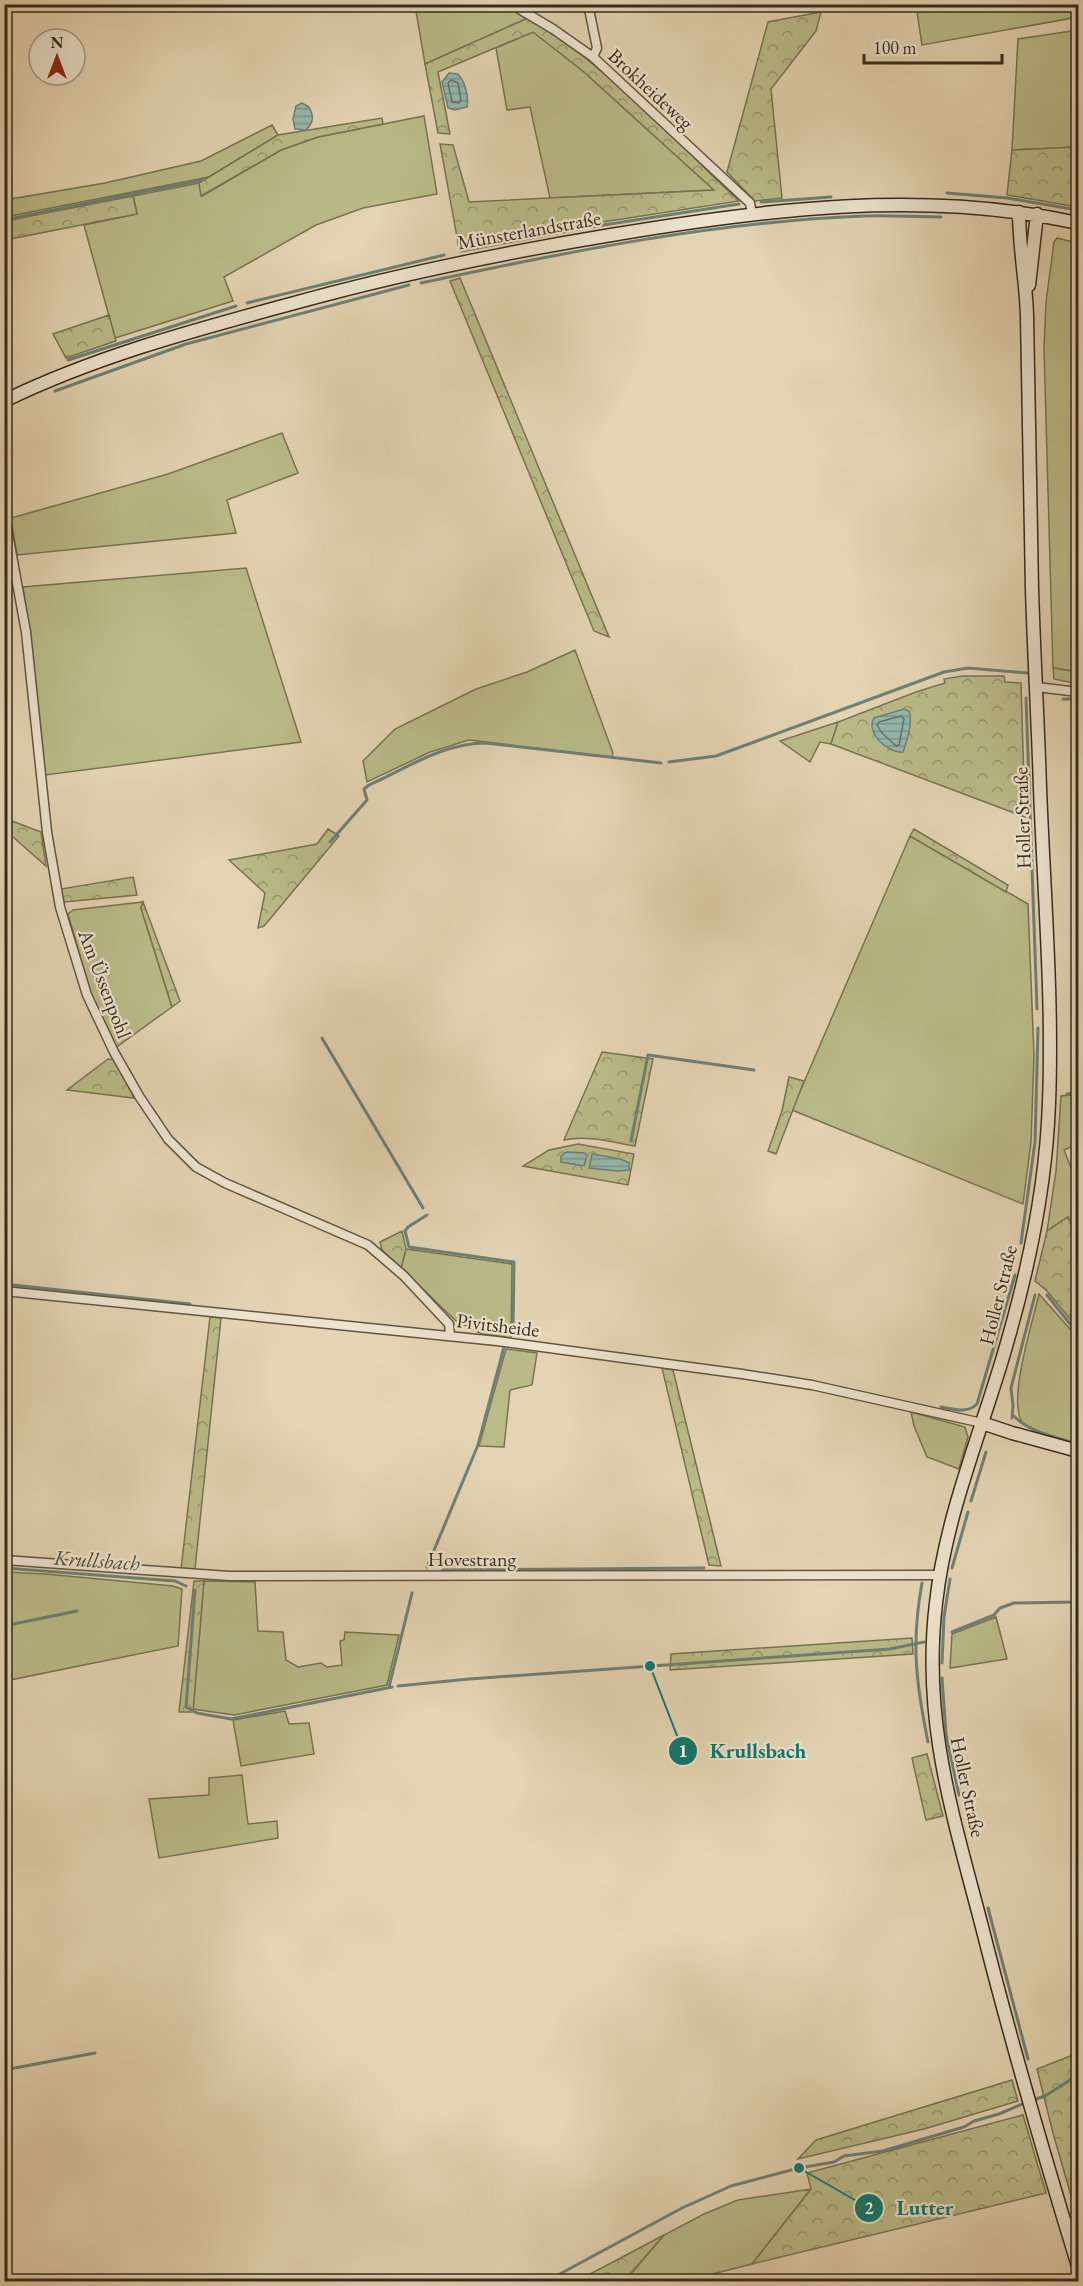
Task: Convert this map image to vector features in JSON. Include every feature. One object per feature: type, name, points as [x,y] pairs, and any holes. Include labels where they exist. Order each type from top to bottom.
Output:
[{"type":"street","name":"Brokheideweg","points":[[512,4],[553,28],[593,57],[750,203],[752,214]]},
{"type":"street","points":[[588,4],[597,48],[593,57]]},
{"type":"street","name":"Münsterlandstraße","points":[[4,401],[114,355],[180,334],[348,288],[456,263],[674,224],[752,214],[865,206],[942,205],[1037,214],[1078,223]]},
{"type":"street","name":"Holler Straße","points":[[1019,212],[1019,242],[1027,307],[1032,591],[1050,1086],[1045,1167],[1026,1270],[1003,1358],[947,1541],[934,1620],[932,1671],[939,1755],[957,1832],[1026,2091],[1078,2266]]},
{"type":"street","name":"Holler Straße","points":[[1027,307],[1037,214]]},
{"type":"street","name":"Am Üssenpohl","points":[[4,512],[22,609],[47,832],[58,897],[87,995],[114,1052],[139,1096],[168,1139],[196,1167],[225,1183],[368,1245],[404,1276],[449,1324],[450,1336]]},
{"type":"street","points":[[1037,687],[1078,692]]},
{"type":"street","name":"Pivitsheide","points":[[4,1291],[450,1336],[742,1374],[800,1383],[982,1423]]},
{"type":"street","points":[[982,1423],[1078,1452]]},
{"type":"street","name":"Hovestrang","points":[[4,1560],[229,1576],[940,1575]]},
{"type":"green space","points":[[415,5],[503,5],[528,18],[425,64]]},
{"type":"green space","points":[[916,5],[1078,5],[1078,17],[922,45]]},
{"type":"green space","points":[[821,12],[816,31],[771,89],[782,198],[755,201],[727,172],[768,22]]},
{"type":"green space","points":[[528,18],[557,37],[612,80],[739,201],[583,225],[459,248],[440,144],[453,145],[469,202],[714,190],[584,72],[533,32],[438,72],[450,134],[438,133],[425,64]]},
{"type":"green space","points":[[1078,30],[1078,147],[1012,150],[1018,39]]},
{"type":"green space","points":[[533,32],[584,72],[714,190],[550,198],[530,107],[507,110],[496,48]]},
{"type":"green space","points":[[424,116],[437,194],[363,208],[316,225],[224,277],[233,301],[115,338],[84,225],[137,214],[133,196],[199,183],[202,196],[281,150],[318,137]]},
{"type":"green space","points":[[382,118],[383,124],[318,137],[281,150],[201,196],[199,183],[278,135]]},
{"type":"green space","points":[[272,125],[278,135],[209,177],[5,217],[5,200],[105,183],[201,161]]},
{"type":"green space","points":[[1078,147],[1078,207],[1007,195],[1012,150]]},
{"type":"green space","points":[[133,196],[137,214],[5,240],[5,221]]},
{"type":"green space","points":[[1057,238],[1078,243],[1078,672],[1053,668],[1044,349],[1046,302],[1054,242]]},
{"type":"green space","points":[[460,278],[609,637],[594,631],[450,281]]},
{"type":"green space","points":[[109,315],[116,341],[66,358],[53,334]]},
{"type":"green space","points":[[282,433],[298,473],[227,500],[236,533],[17,555],[11,518],[168,474]]},
{"type":"green space","points":[[246,568],[301,742],[45,775],[23,587]]},
{"type":"green space","points":[[575,650],[613,753],[612,757],[469,740],[430,752],[367,782],[363,761],[395,729],[476,689],[527,672]]},
{"type":"green space","points":[[1053,668],[1078,672],[1078,684],[1054,679]]},
{"type":"green space","points":[[962,676],[1004,676],[1005,682],[1021,683],[1025,817],[831,744],[838,722],[945,683],[944,679]]},
{"type":"green space","points":[[838,722],[831,744],[820,742],[810,762],[780,741]]},
{"type":"green space","points":[[4,818],[41,832],[46,866],[5,830]]},
{"type":"green space","points":[[328,829],[339,836],[264,926],[258,928],[265,893],[229,860],[317,844]]},
{"type":"green space","points":[[914,829],[1008,885],[1006,892],[910,836]]},
{"type":"green space","points":[[910,836],[1028,904],[1034,1056],[1031,1142],[1023,1204],[792,1110]]},
{"type":"green space","points":[[133,877],[137,895],[64,902],[61,889]]},
{"type":"green space","points":[[143,902],[141,908],[172,1007],[115,1048],[91,994],[68,914],[73,910]]},
{"type":"green space","points":[[143,902],[180,1001],[172,1007],[141,908]]},
{"type":"green space","points":[[602,1052],[653,1059],[635,1146],[591,1139],[564,1140]]},
{"type":"green space","points":[[108,1059],[115,1060],[134,1098],[67,1090]]},
{"type":"green space","points":[[789,1077],[804,1081],[776,1154],[768,1151],[782,1111]]},
{"type":"green space","points":[[1078,1094],[1078,1144],[1064,1150],[1078,1186],[1078,1243],[1068,1217],[1047,1231],[1056,1171],[1061,1096]]},
{"type":"green space","points":[[578,1144],[634,1154],[628,1185],[523,1166],[549,1150]]},
{"type":"green space","points":[[1068,1217],[1078,1243],[1078,1313],[1075,1325],[1047,1291],[1035,1281],[1047,1231]]},
{"type":"green space","points":[[402,1231],[406,1249],[401,1268],[382,1250],[380,1242]]},
{"type":"green space","points":[[406,1249],[512,1264],[511,1338],[482,1334],[456,1321],[401,1268]]},
{"type":"green space","points":[[1039,1294],[1078,1338],[1078,1443],[1029,1427],[1019,1416],[1019,1383],[1022,1362]]},
{"type":"green space","points":[[210,1317],[221,1318],[195,1569],[181,1569]]},
{"type":"green space","points":[[506,1349],[537,1353],[532,1385],[510,1390],[504,1447],[479,1446]]},
{"type":"green space","points":[[662,1368],[673,1370],[721,1566],[709,1565]]},
{"type":"green space","points":[[911,1412],[965,1427],[968,1437],[959,1469],[927,1457],[914,1426]]},
{"type":"green space","points":[[5,1572],[173,1586],[182,1589],[178,1646],[5,1681]]},
{"type":"green space","points":[[194,1581],[204,1581],[193,1712],[179,1712]]},
{"type":"green space","points":[[204,1581],[255,1582],[258,1631],[283,1632],[286,1660],[298,1667],[321,1663],[327,1667],[342,1665],[340,1641],[344,1640],[345,1632],[399,1635],[387,1685],[234,1715],[193,1709]]},
{"type":"green space","points":[[996,1617],[1007,1659],[950,1668],[952,1634]]},
{"type":"green space","points":[[912,1638],[913,1654],[670,1670],[671,1654]]},
{"type":"green space","points":[[285,1711],[289,1724],[309,1723],[314,1754],[241,1766],[233,1720]]},
{"type":"green space","points":[[927,1754],[943,1816],[926,1820],[912,1758]]},
{"type":"green space","points":[[242,1775],[248,1824],[277,1821],[278,1838],[159,1858],[149,1799],[209,1795],[209,1778]]},
{"type":"green space","points":[[1078,2053],[1078,2220],[1037,2069]]},
{"type":"green space","points":[[1012,2080],[1018,2101],[924,2129],[798,2159],[816,2140]]},
{"type":"green space","points":[[1023,2115],[1046,2193],[752,2264],[811,2189],[807,2173]]},
{"type":"green space","points":[[811,2189],[752,2264],[685,2281],[624,2282],[664,2235],[704,2214],[738,2200]]},
{"type":"green space","points":[[664,2235],[624,2281],[577,2281]]},
{"type":"water","points":[[449,73],[458,74],[463,81],[467,94],[467,107],[455,110],[448,108],[442,82]]},
{"type":"water","points":[[302,103],[309,107],[312,116],[312,122],[306,130],[295,129],[293,119],[296,106]]},
{"type":"water","points":[[904,709],[909,711],[910,727],[903,752],[897,752],[880,741],[875,735],[872,724],[874,718]]},
{"type":"water","points":[[567,1152],[585,1153],[587,1156],[584,1166],[561,1162],[561,1156]]},
{"type":"water","points":[[592,1154],[621,1159],[629,1163],[629,1170],[589,1168]]},
{"type":"waterway","points":[[4,220],[202,180]]},
{"type":"waterway","points":[[947,193],[1007,198],[1078,210]]},
{"type":"waterway","points":[[761,202],[831,197]]},
{"type":"waterway","points":[[461,251],[584,228],[739,204]]},
{"type":"waterway","points":[[421,283],[641,240],[751,225],[807,219],[873,216],[941,217]]},
{"type":"waterway","points":[[247,303],[444,255]]},
{"type":"waterway","points":[[55,391],[186,344],[409,285]]},
{"type":"waterway","points":[[68,360],[236,306]]},
{"type":"waterway","points":[[669,762],[716,756],[944,672],[968,668],[1028,673]]},
{"type":"waterway","points":[[1026,698],[1037,1009]]},
{"type":"waterway","points":[[1063,699],[1078,699]]},
{"type":"waterway","points":[[330,842],[367,800],[364,789],[369,785],[455,747],[486,743],[661,763]]},
{"type":"waterway","points":[[1021,1243],[1035,1142],[1038,1028]]},
{"type":"waterway","points":[[322,1038],[423,1208]]},
{"type":"waterway","points":[[631,1141],[648,1055],[754,1070]]},
{"type":"waterway","points":[[1067,1094],[1078,1092]]},
{"type":"waterway","points":[[427,1215],[405,1231],[409,1247],[514,1262],[513,1330]]},
{"type":"waterway","points":[[941,1407],[965,1410],[977,1404],[1015,1275]]},
{"type":"waterway","points":[[4,1284],[190,1304]]},
{"type":"waterway","points":[[1012,1418],[1011,1388],[1035,1295]]},
{"type":"waterway","points":[[1047,1295],[1078,1334]]},
{"type":"waterway","points":[[427,1567],[478,1445],[504,1347]]},
{"type":"waterway","points":[[1014,1416],[1034,1430],[1074,1444]]},
{"type":"waterway","points":[[971,1501],[986,1452]]},
{"type":"waterway","points":[[952,1568],[968,1512]]},
{"type":"waterway","name":"Krullsbach","points":[[4,1568],[175,1581],[186,1586]]},
{"type":"waterway","points":[[443,1570],[704,1568]]},
{"type":"waterway","points":[[942,1663],[944,1617],[950,1579]]},
{"type":"waterway","points":[[922,1583],[917,1625],[916,1663],[928,1742]]},
{"type":"waterway","name":"Krullsbach","points":[[195,1590],[186,1707],[197,1713],[231,1719],[392,1687]]},
{"type":"waterway","points":[[389,1687],[412,1593]]},
{"type":"waterway","name":"Krullsbach","points":[[952,1632],[994,1615],[1000,1608],[1014,1603],[1078,1602]]},
{"type":"waterway","points":[[4,1626],[77,1611]]},
{"type":"waterway","name":"Krullsbach","points":[[398,1686],[890,1649],[924,1642]]},
{"type":"waterway","points":[[942,1678],[946,1734],[959,1795]]},
{"type":"waterway","points":[[988,1908],[1028,2059]]},
{"type":"waterway","points":[[4,2070],[95,2053]]},
{"type":"waterway","points":[[1033,2100],[1045,2096],[1078,2075]]},
{"type":"waterway","points":[[545,2282],[682,2208],[731,2186],[799,2168],[834,2162],[844,2156],[883,2151],[964,2127],[974,2121],[999,2114],[1027,2102]]},
{"type":"place","name":"Krullsbach","points":[[650,1666]]},
{"type":"place","name":"Lutter","points":[[799,2168]]}]
